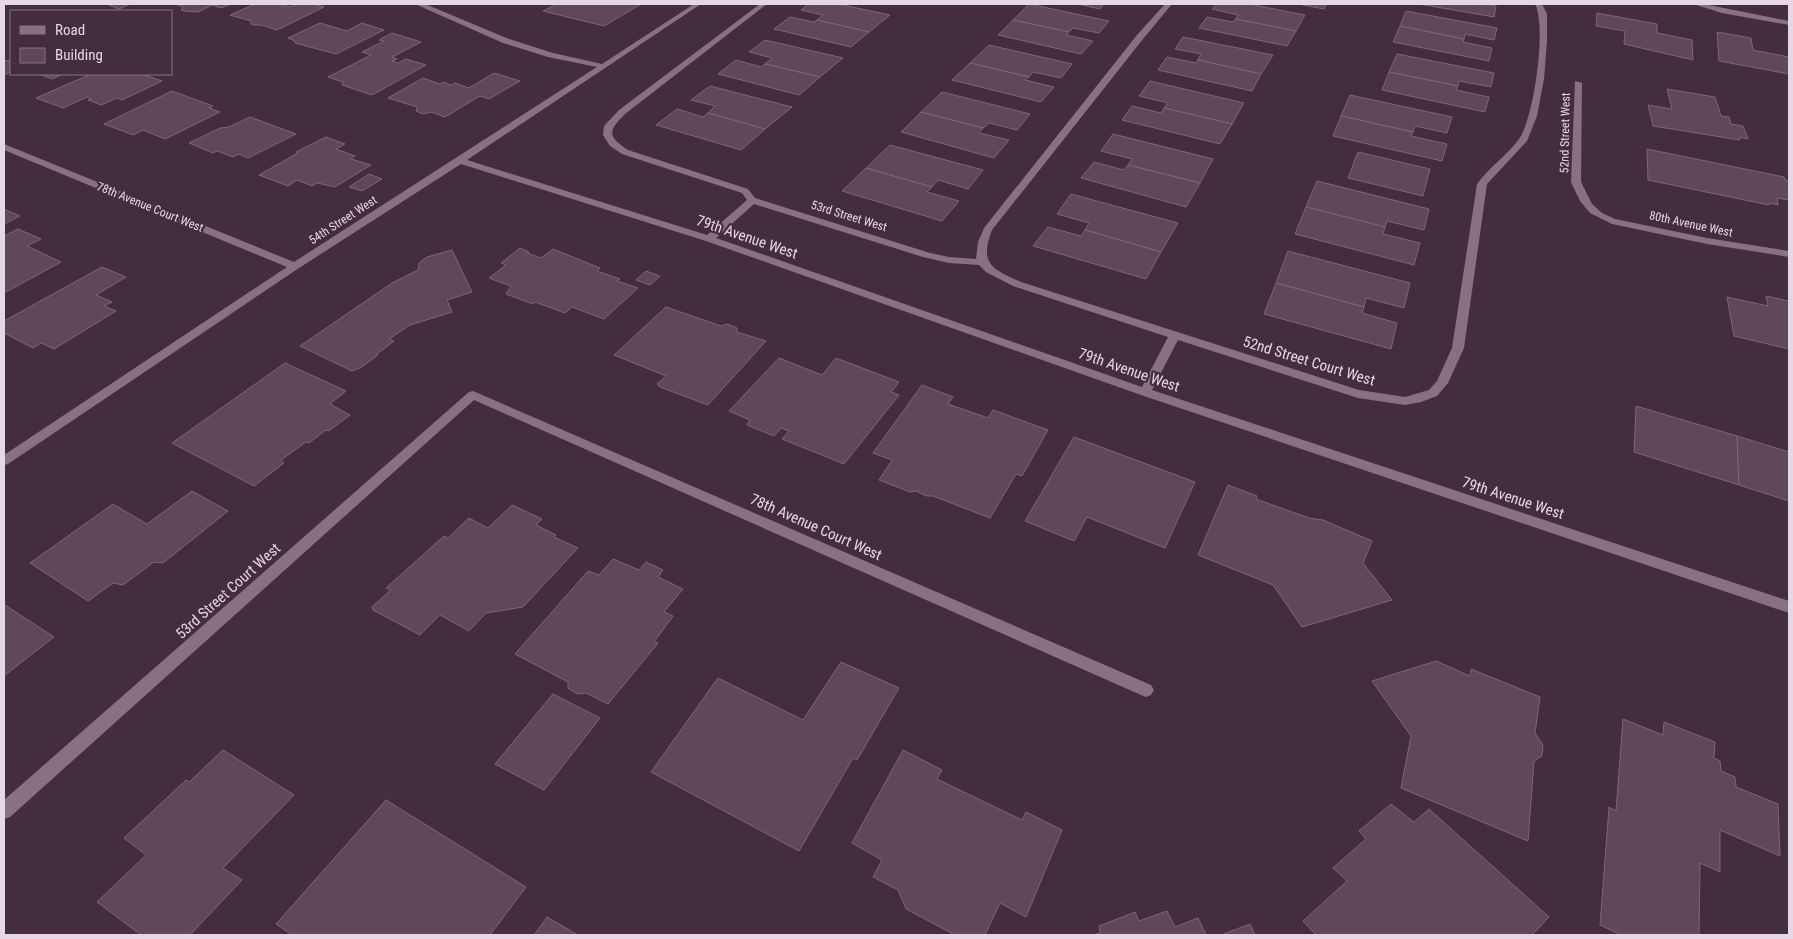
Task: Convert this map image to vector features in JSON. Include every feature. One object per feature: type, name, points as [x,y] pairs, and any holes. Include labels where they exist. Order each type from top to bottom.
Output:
[{"type":"street","points":[[419,4],[506,41],[602,66]]},
{"type":"street","name":"54th Street West","points":[[4,461],[296,266],[460,161],[698,4]]},
{"type":"street","name":"53rd Street West","points":[[764,4],[622,112],[608,126],[607,136],[612,144],[625,152],[745,191],[752,200],[949,260],[984,262]]},
{"type":"street","points":[[984,262],[980,252],[987,230],[1140,37],[1169,4]]},
{"type":"street","name":"52nd Street Court West","points":[[984,262],[985,266],[992,272],[1017,284],[1358,394],[1405,402],[1433,393],[1442,383],[1458,348],[1482,184],[1489,172],[1526,138],[1535,116],[1541,64],[1543,15],[1539,4]]},
{"type":"street","points":[[1697,4],[1722,11],[1789,23]]},
{"type":"street","name":"52nd Street West","points":[[1578,83],[1576,182],[1579,193],[1592,210]]},
{"type":"street","name":"78th Avenue Court West","points":[[4,148],[296,266]]},
{"type":"street","name":"79th Avenue West","points":[[460,161],[709,239],[1145,392],[1789,607]]},
{"type":"street","points":[[709,239],[752,200]]},
{"type":"street","name":"80th Avenue West","points":[[1592,210],[1597,216],[1612,221],[1716,243],[1789,254]]},
{"type":"street","points":[[1145,392],[1175,334]]},
{"type":"street","name":"78th Avenue Court West","points":[[473,395],[1146,690]]},
{"type":"street","name":"53rd Street Court West","points":[[4,811],[473,395]]},
{"type":"building","points":[[107,4],[130,4],[119,9]]},
{"type":"building","points":[[176,4],[231,4],[221,8],[212,5],[198,12],[181,10],[183,7]]},
{"type":"building","points":[[255,4],[280,4],[290,7],[297,4],[313,4],[324,7],[277,30],[254,25],[251,24],[251,21],[230,15]]},
{"type":"building","points":[[557,4],[641,4],[604,26],[543,11]]},
{"type":"building","points":[[808,4],[838,4],[890,15],[869,32],[817,20],[823,15],[801,10]]},
{"type":"building","points":[[1029,4],[1109,21],[1099,33],[1073,28],[1069,32],[1013,20]]},
{"type":"building","points":[[1077,4],[1104,4],[1100,9]]},
{"type":"building","points":[[1216,4],[1249,4],[1305,15],[1296,31],[1236,19],[1238,15],[1212,9]]},
{"type":"building","points":[[1298,4],[1326,4],[1324,9]]},
{"type":"building","points":[[1419,4],[1485,4],[1496,6],[1494,17]]},
{"type":"building","points":[[1406,11],[1497,28],[1494,40],[1465,34],[1464,39],[1400,26]]},
{"type":"building","points":[[1597,13],[1657,24],[1657,33],[1692,40],[1693,60],[1624,44],[1625,31],[1596,26]]},
{"type":"building","points":[[790,17],[814,22],[817,20],[869,32],[851,47],[774,29]]},
{"type":"building","points":[[1207,17],[1233,22],[1236,19],[1296,31],[1287,46],[1199,28]]},
{"type":"building","points":[[1013,20],[1069,32],[1066,35],[1093,41],[1081,54],[998,35]]},
{"type":"building","points":[[320,23],[347,31],[362,23],[384,30],[336,54],[295,43],[295,41],[288,38]]},
{"type":"building","points":[[1400,26],[1464,39],[1463,42],[1492,48],[1489,61],[1393,42]]},
{"type":"building","points":[[1717,32],[1751,38],[1753,50],[1789,57],[1789,74],[1719,61]]},
{"type":"building","points":[[392,33],[421,42],[392,57],[397,59],[392,61],[398,63],[406,59],[426,65],[372,95],[342,85],[343,82],[328,77],[371,55],[362,52],[384,41],[379,40]]},
{"type":"building","points":[[1183,37],[1273,55],[1261,74],[1198,60],[1201,54],[1175,49]]},
{"type":"building","points":[[765,40],[843,58],[820,77],[765,64],[772,58],[749,52]]},
{"type":"building","points":[[989,45],[1072,64],[1061,78],[1033,72],[1029,77],[970,63]]},
{"type":"building","points":[[1397,54],[1494,73],[1491,87],[1459,81],[1458,86],[1389,72]]},
{"type":"building","points":[[1167,57],[1196,63],[1198,60],[1261,74],[1252,91],[1158,70]]},
{"type":"building","points":[[10,60],[10,72],[4,75],[4,61]]},
{"type":"building","points":[[736,60],[761,67],[765,64],[820,77],[799,95],[718,74]]},
{"type":"building","points":[[970,63],[1029,77],[1025,80],[1054,87],[1041,102],[952,80]]},
{"type":"building","points":[[1389,72],[1458,86],[1456,90],[1489,97],[1485,112],[1382,90]]},
{"type":"building","points":[[494,73],[520,81],[489,99],[480,96],[445,117],[431,112],[423,114],[416,111],[417,107],[388,98],[423,78],[440,84],[443,82],[451,85],[455,83],[469,88]]},
{"type":"building","points":[[42,75],[61,75],[52,79]]},
{"type":"building","points":[[89,75],[145,75],[162,81],[122,100],[117,98],[101,105],[88,100],[92,99],[87,97],[63,108],[36,98]]},
{"type":"building","points":[[1150,81],[1244,103],[1232,124],[1164,108],[1168,103],[1139,96]]},
{"type":"building","points":[[710,86],[792,107],[765,129],[708,113],[715,106],[691,100]]},
{"type":"building","points":[[1667,89],[1715,97],[1721,116],[1729,117],[1731,124],[1743,126],[1748,139],[1739,137],[1740,140],[1653,126],[1648,105],[1672,109]]},
{"type":"building","points":[[172,91],[213,106],[209,108],[220,112],[165,139],[143,130],[133,135],[104,124]]},
{"type":"building","points":[[942,92],[1030,114],[1017,130],[989,123],[983,128],[921,112]]},
{"type":"building","points":[[1350,95],[1452,117],[1447,133],[1415,126],[1413,132],[1341,116]]},
{"type":"building","points":[[1132,106],[1161,113],[1164,108],[1232,124],[1220,144],[1122,120]]},
{"type":"building","points":[[677,109],[703,117],[708,113],[765,129],[741,150],[656,125]]},
{"type":"building","points":[[921,112],[983,128],[979,133],[1009,140],[994,158],[901,132]]},
{"type":"building","points":[[1341,116],[1413,132],[1411,136],[1447,144],[1442,161],[1333,136]]},
{"type":"building","points":[[250,117],[296,134],[248,158],[239,154],[233,157],[217,151],[213,153],[189,143],[220,128],[229,127]]},
{"type":"building","points":[[1113,134],[1213,159],[1200,183],[1128,165],[1132,159],[1101,151]]},
{"type":"building","points":[[326,137],[345,144],[336,149],[355,156],[351,159],[371,165],[335,187],[317,183],[312,186],[297,180],[288,186],[259,175],[298,153],[296,152]]},
{"type":"building","points":[[890,145],[983,170],[968,189],[938,180],[932,187],[866,168]]},
{"type":"building","points":[[1647,149],[1784,177],[1785,180],[1789,181],[1789,200],[1777,198],[1778,205],[1769,203],[1769,205],[1648,180]]},
{"type":"building","points":[[1358,152],[1430,169],[1423,196],[1348,178]]},
{"type":"building","points":[[1094,162],[1124,170],[1128,165],[1200,183],[1186,207],[1081,178]]},
{"type":"building","points":[[866,168],[932,187],[927,192],[959,201],[942,221],[842,191]]},
{"type":"building","points":[[369,174],[382,179],[362,191],[349,187]]},
{"type":"building","points":[[1317,181],[1429,209],[1424,230],[1387,221],[1385,227],[1306,207]]},
{"type":"building","points":[[1071,194],[1178,223],[1161,252],[1085,230],[1089,223],[1057,214]]},
{"type":"building","points":[[1306,207],[1385,227],[1383,234],[1420,243],[1414,265],[1295,234]]},
{"type":"building","points":[[4,209],[20,216],[4,224]]},
{"type":"building","points":[[1048,227],[1081,236],[1085,230],[1161,252],[1146,279],[1033,246]]},
{"type":"building","points":[[18,229],[41,239],[27,246],[61,262],[6,292],[4,291],[4,236]]},
{"type":"building","points":[[520,248],[529,252],[527,253],[541,258],[553,249],[600,268],[597,271],[620,279],[617,281],[638,288],[604,319],[572,307],[565,313],[535,302],[533,304],[506,294],[511,286],[489,278],[506,265],[501,263]]},
{"type":"building","points":[[452,250],[472,292],[447,300],[452,312],[410,325],[389,339],[394,341],[378,355],[360,368],[352,371],[300,346],[392,283],[418,270],[419,263],[427,257]]},
{"type":"building","points":[[1288,251],[1410,283],[1404,308],[1366,298],[1364,307],[1276,283]]},
{"type":"building","points":[[102,267],[126,277],[96,295],[112,302],[104,306],[116,311],[54,349],[41,343],[33,348],[4,333],[4,321]]},
{"type":"building","points":[[646,271],[660,276],[650,285],[636,280]]},
{"type":"building","points":[[1276,283],[1364,307],[1362,313],[1397,323],[1391,349],[1264,314]]},
{"type":"building","points":[[1766,296],[1789,301],[1789,349],[1734,336],[1727,297],[1768,306]]},
{"type":"building","points":[[666,307],[721,326],[727,324],[737,328],[737,332],[766,341],[708,405],[660,387],[657,384],[666,376],[614,355]]},
{"type":"building","points":[[779,358],[822,375],[836,358],[899,382],[891,392],[899,395],[844,464],[782,439],[789,431],[781,428],[774,436],[747,425],[750,420],[729,411]]},
{"type":"building","points":[[285,363],[346,391],[330,404],[350,415],[329,431],[326,430],[309,443],[306,442],[281,460],[284,463],[254,486],[172,443]]},
{"type":"building","points":[[922,385],[953,397],[948,404],[988,418],[993,410],[1048,430],[1022,476],[1016,474],[990,518],[933,496],[927,496],[916,491],[910,492],[879,480],[892,460],[873,453]]},
{"type":"building","points":[[1636,406],[1737,436],[1739,485],[1634,452]]},
{"type":"building","points":[[1737,436],[1789,452],[1789,501],[1739,485]]},
{"type":"building","points":[[1074,437],[1195,482],[1165,548],[1087,517],[1074,541],[1025,521]]},
{"type":"building","points":[[1228,485],[1257,496],[1256,499],[1309,518],[1323,520],[1372,541],[1363,563],[1392,600],[1302,627],[1273,585],[1198,555]]},
{"type":"building","points":[[192,491],[228,511],[163,563],[154,562],[123,585],[113,583],[88,601],[30,563],[113,504],[147,524]]},
{"type":"building","points":[[512,505],[542,519],[536,525],[556,535],[554,537],[578,548],[523,607],[486,613],[469,631],[440,615],[420,635],[373,610],[372,607],[391,590],[386,588],[444,536],[448,538],[469,518],[488,528]]},
{"type":"building","points":[[613,559],[639,570],[646,562],[663,570],[658,577],[683,589],[664,612],[673,616],[654,642],[658,643],[608,704],[586,693],[577,694],[568,688],[568,682],[515,654],[588,571],[599,575]]},
{"type":"building","points":[[4,606],[54,637],[4,676]]},
{"type":"building","points":[[1436,661],[1470,676],[1471,669],[1540,697],[1535,733],[1543,745],[1542,756],[1534,761],[1528,841],[1401,788],[1411,736],[1372,681]]},
{"type":"building","points":[[841,662],[899,688],[857,760],[853,758],[799,851],[651,772],[718,678],[803,720]]},
{"type":"building","points":[[553,694],[600,718],[544,790],[495,764]]},
{"type":"building","points":[[1623,719],[1663,735],[1664,722],[1715,742],[1714,758],[1720,761],[1721,771],[1735,777],[1736,787],[1778,804],[1780,856],[1720,830],[1720,872],[1700,863],[1699,935],[1621,935],[1600,925],[1609,807],[1616,811]]},
{"type":"building","points":[[223,750],[294,795],[223,868],[242,880],[190,935],[141,935],[97,902],[146,855],[124,838],[186,780],[189,782]]},
{"type":"building","points":[[903,750],[942,770],[937,779],[1022,820],[1026,812],[1062,830],[1026,917],[1000,903],[985,935],[955,935],[906,909],[898,890],[873,877],[882,860],[852,843]]},
{"type":"building","points":[[386,800],[526,887],[490,935],[292,935],[276,924]]},
{"type":"building","points":[[1391,804],[1414,822],[1429,809],[1549,917],[1532,935],[1316,935],[1303,921],[1347,881],[1333,868],[1366,839],[1359,831]]},
{"type":"building","points":[[1167,911],[1175,927],[1198,918],[1206,935],[1093,935],[1100,933],[1099,926],[1135,912],[1139,921]]},
{"type":"building","points":[[547,917],[578,935],[534,935]]},
{"type":"building","points":[[1250,924],[1255,935],[1221,935]]}]
